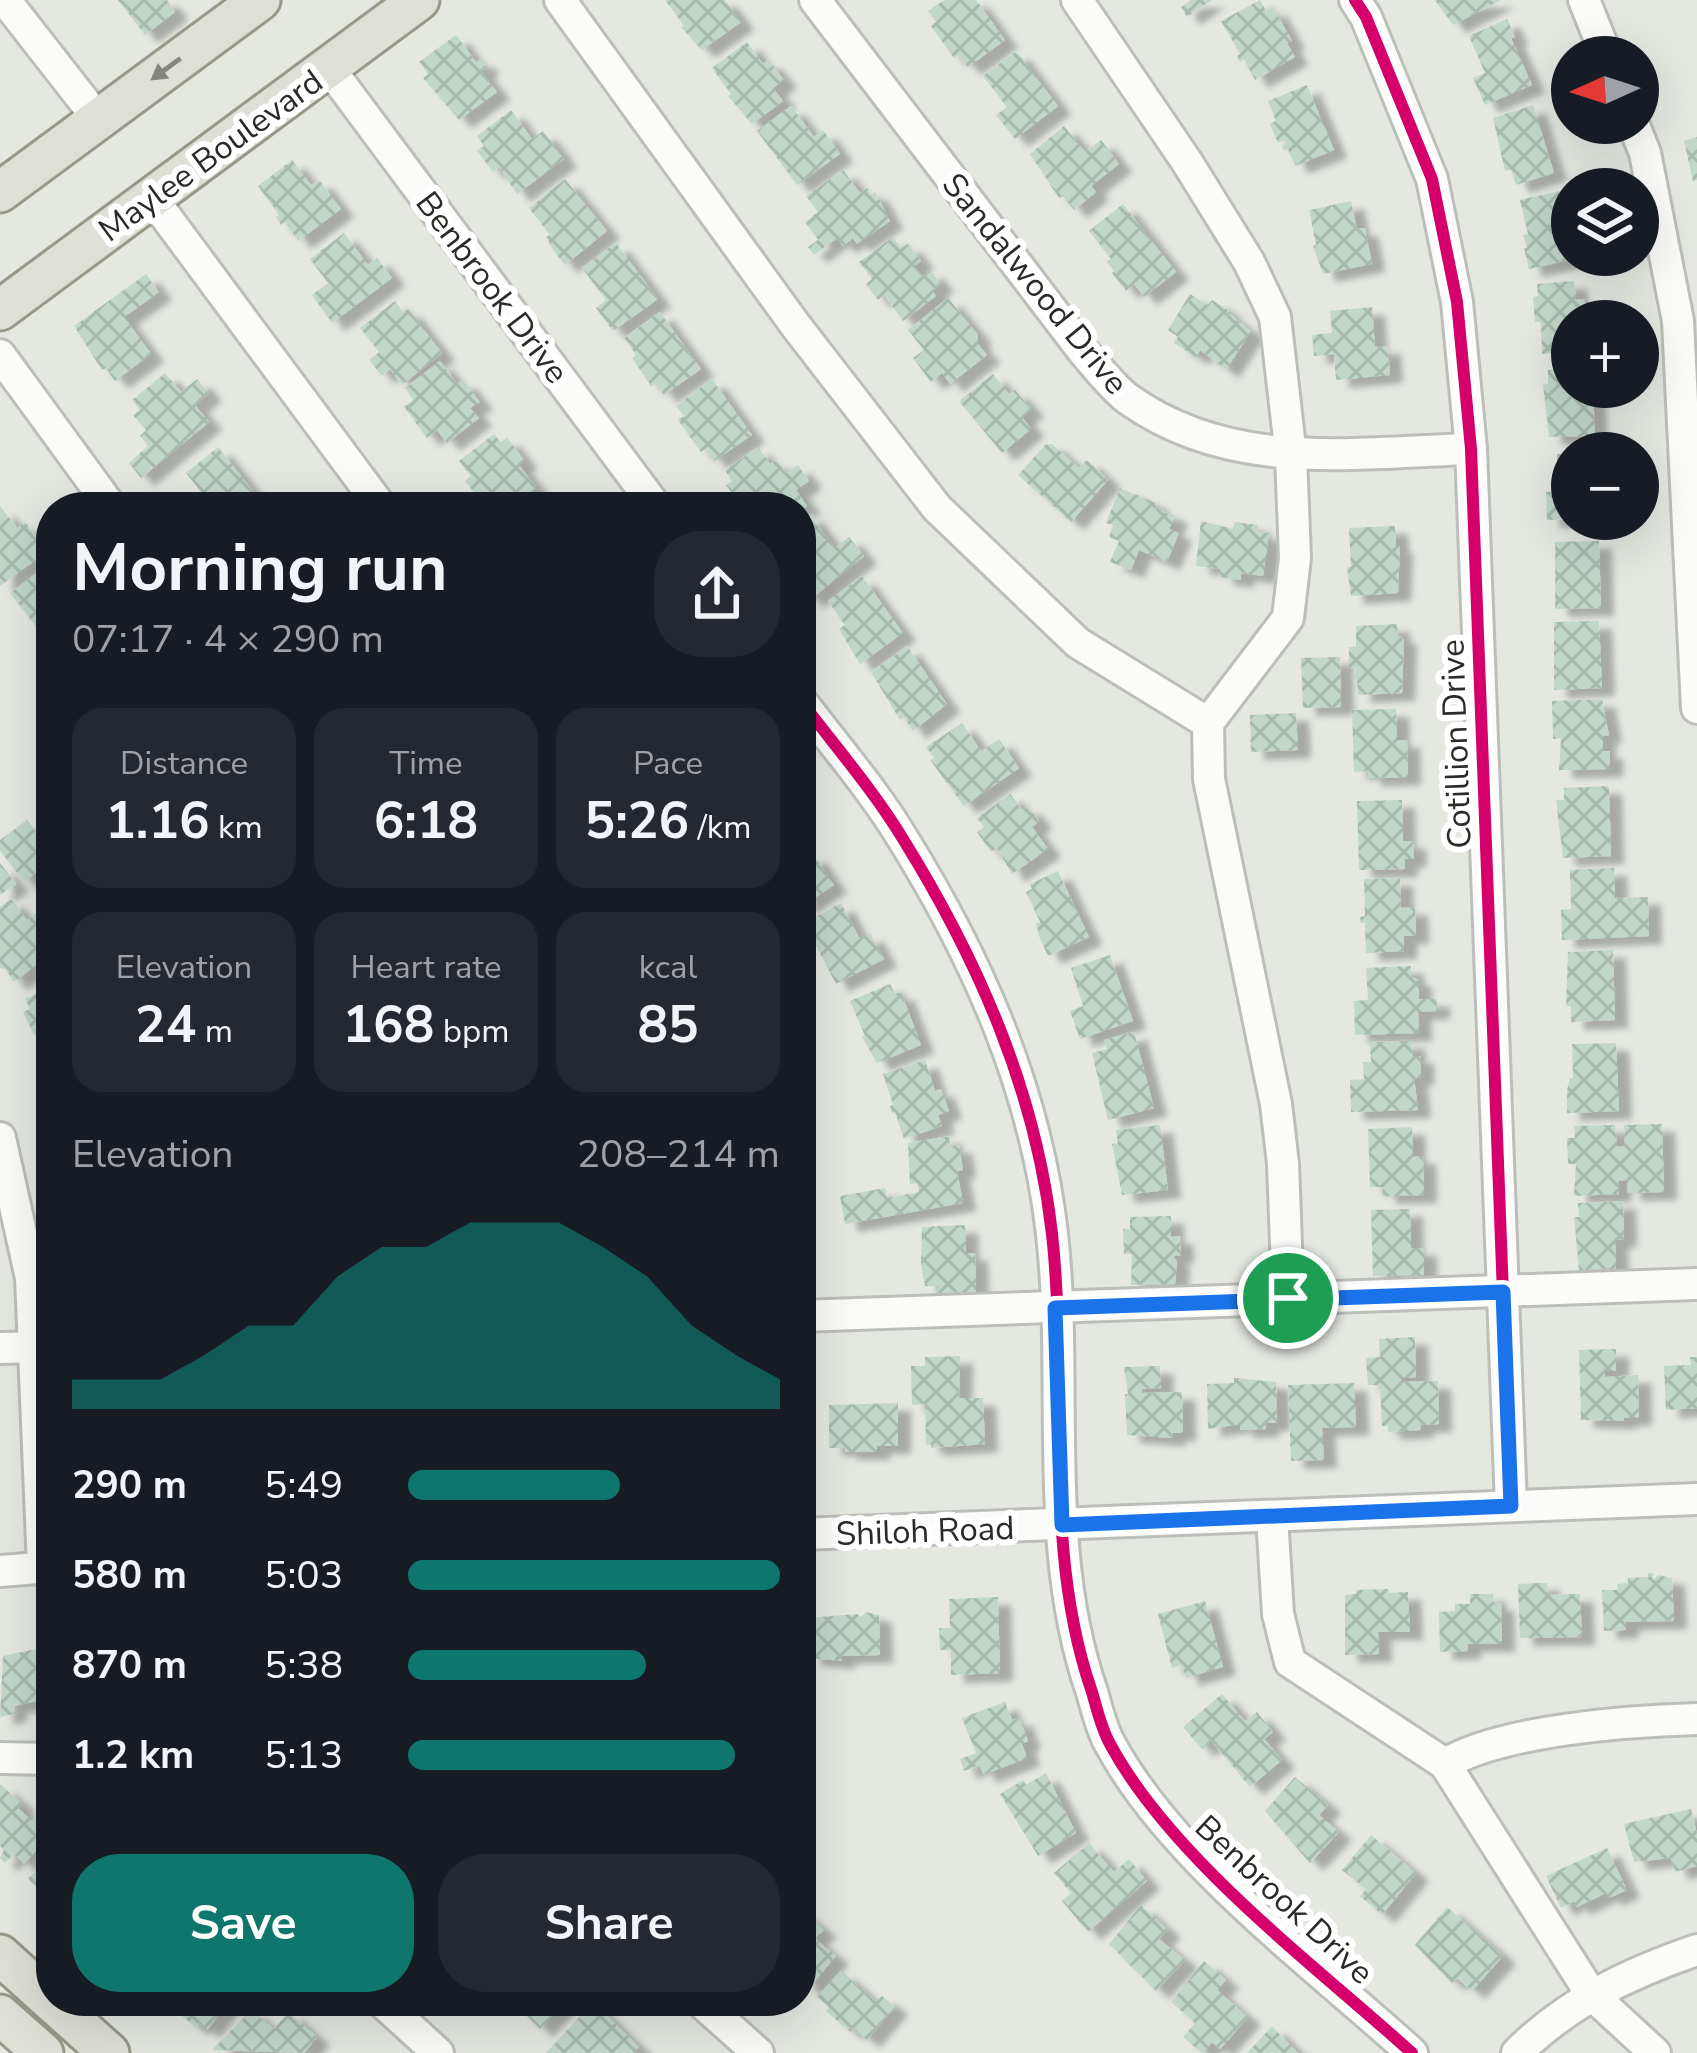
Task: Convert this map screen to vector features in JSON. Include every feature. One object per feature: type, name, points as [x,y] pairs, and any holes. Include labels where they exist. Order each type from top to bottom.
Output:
[{"type":"main road","points":[[0,192],[260,0]]},
{"type":"main road","name":"Maylee Boulevard","points":[[0,310],[419,0]]},
{"type":"main road","points":[[0,1954],[36,1987]]},
{"type":"main road","points":[[0,2015],[43,2053]]},
{"type":"main road","points":[[68,2016],[109,2053]]},
{"type":"street","points":[[5,0],[98,119]]},
{"type":"street","points":[[560,0],[796,326],[937,508],[1078,643],[1208,723]]},
{"type":"street","name":"Sandalwood Drive","points":[[815,0],[1083,351],[1125,397],[1180,430],[1234,448],[1291,456],[1471,449]]},
{"type":"street","points":[[1077,0],[1187,162],[1249,262],[1275,317],[1291,456],[1294,558],[1288,618],[1208,723],[1214,814],[1276,1104],[1288,1298]]},
{"type":"street","name":"Cotillion Drive","points":[[1355,0],[1432,179],[1457,302],[1471,449],[1511,1506]]},
{"type":"street","points":[[1584,0],[1599,36]]},
{"type":"street","name":"Benbrook Drive","points":[[329,68],[645,492]]},
{"type":"street","points":[[1641,144],[1678,321],[1697,708]]},
{"type":"street","points":[[152,198],[370,492]]},
{"type":"street","points":[[0,355],[101,492]]},
{"type":"street","name":"Benbrook Drive","points":[[816,721],[901,835],[962,940],[1002,1028],[1033,1126],[1052,1234],[1062,1525],[1070,1608],[1109,1742],[1160,1816],[1207,1869],[1412,2053]]},
{"type":"street","points":[[0,1138],[31,1278],[36,1347],[0,1348]]},
{"type":"street","points":[[816,1316],[1697,1284]]},
{"type":"street","name":"Shiloh Road","points":[[816,1533],[1697,1499]]},
{"type":"street","points":[[1272,1517],[1278,1614],[1290,1663],[1444,1764],[1591,1994],[1655,2053]]},
{"type":"street","points":[[0,1570],[36,1568]]},
{"type":"street","points":[[1444,1764],[1467,1751],[1554,1733],[1697,1719]]},
{"type":"street","points":[[0,1758],[36,1759]]},
{"type":"street","points":[[1517,2053],[1591,1994],[1633,1972],[1697,1950]]},
{"type":"street","points":[[397,2016],[438,2053]]},
{"type":"street","points":[[717,2016],[758,2053]]},
{"type":"building","points":[[118,0],[167,0],[175,12],[145,35]]},
{"type":"building","points":[[665,0],[725,0],[741,22],[702,50]]},
{"type":"building","points":[[944,0],[976,0],[1005,40],[968,67],[958,55],[954,58],[931,26],[936,22],[928,11]]},
{"type":"building","points":[[1191,0],[1212,0],[1187,17],[1181,7]]},
{"type":"building","points":[[1260,0],[1266,11],[1273,7],[1292,41],[1287,43],[1295,57],[1255,80],[1244,59],[1240,62],[1221,21]]},
{"type":"building","points":[[1435,0],[1501,0],[1453,25]]},
{"type":"building","points":[[1507,19],[1532,85],[1485,105],[1473,78],[1485,73],[1469,36]]},
{"type":"building","points":[[456,35],[476,62],[481,59],[486,67],[481,71],[497,92],[459,120],[423,78],[428,74],[419,62]]},
{"type":"building","points":[[747,42],[763,64],[768,60],[784,80],[773,88],[783,101],[752,124],[712,68]]},
{"type":"building","points":[[1016,51],[1058,106],[1015,139],[996,115],[1007,107],[983,76]]},
{"type":"building","points":[[1307,85],[1334,150],[1295,166],[1288,149],[1284,151],[1284,140],[1278,143],[1270,124],[1276,121],[1268,101]]},
{"type":"building","points":[[1533,105],[1551,174],[1516,185],[1511,169],[1505,171],[1493,118]]},
{"type":"building","points":[[791,106],[814,137],[823,130],[840,154],[797,185],[757,131]]},
{"type":"building","points":[[511,110],[532,139],[543,131],[564,159],[517,194],[499,167],[493,172],[477,151],[484,146],[477,136]]},
{"type":"building","points":[[1064,126],[1085,152],[1101,140],[1119,164],[1091,186],[1096,192],[1074,210],[1063,196],[1059,198],[1030,154]]},
{"type":"building","points":[[1697,137],[1697,180],[1693,181],[1684,141]]},
{"type":"building","points":[[292,160],[311,185],[319,180],[341,209],[298,241],[285,222],[281,225],[258,186]]},
{"type":"building","points":[[843,170],[860,193],[867,188],[871,195],[875,192],[890,221],[857,244],[853,238],[843,246],[837,238],[814,255],[808,247],[818,240],[805,222],[818,212],[806,196]]},
{"type":"building","points":[[565,179],[607,231],[565,265],[529,208]]},
{"type":"building","points":[[1551,193],[1551,264],[1529,269],[1520,200]]},
{"type":"building","points":[[1351,201],[1357,229],[1365,228],[1372,264],[1323,274],[1313,246],[1309,210]]},
{"type":"building","points":[[1123,204],[1176,272],[1144,297],[1134,284],[1126,291],[1112,273],[1107,262],[1111,259],[1089,231]]},
{"type":"building","points":[[344,233],[368,265],[377,258],[392,278],[332,323],[312,295],[328,283],[310,259]]},
{"type":"building","points":[[893,237],[901,248],[908,244],[921,261],[914,266],[922,276],[930,270],[941,284],[932,291],[936,296],[903,321],[884,295],[878,300],[866,284],[872,279],[859,262]]},
{"type":"building","points":[[616,243],[658,299],[613,331],[596,308],[606,300],[582,268]]},
{"type":"building","points":[[146,274],[159,292],[124,317],[151,354],[115,381],[106,368],[102,370],[74,326]]},
{"type":"building","points":[[1574,281],[1576,300],[1551,300],[1551,353],[1542,354],[1541,322],[1535,322],[1537,284]]},
{"type":"building","points":[[1190,294],[1208,305],[1212,300],[1229,311],[1225,316],[1230,314],[1251,331],[1226,370],[1200,350],[1196,357],[1174,343],[1178,337],[1168,330]]},
{"type":"building","points":[[948,298],[978,335],[977,343],[987,355],[950,384],[942,373],[931,382],[913,358],[924,350],[908,330]]},
{"type":"building","points":[[395,301],[404,313],[408,309],[442,353],[402,385],[390,369],[382,376],[369,360],[379,352],[360,328]]},
{"type":"building","points":[[1372,307],[1375,347],[1388,346],[1390,375],[1336,380],[1334,354],[1314,356],[1312,335],[1332,333],[1330,311]]},
{"type":"building","points":[[660,312],[701,369],[664,395],[656,383],[651,386],[624,338]]},
{"type":"building","points":[[440,361],[457,384],[463,380],[480,402],[470,408],[479,418],[447,443],[437,430],[427,438],[404,407],[413,400],[405,388]]},
{"type":"building","points":[[1548,370],[1551,408],[1594,408],[1595,432],[1551,432],[1549,437],[1543,384],[1548,384]]},
{"type":"building","points":[[165,373],[181,392],[197,379],[209,393],[195,405],[209,422],[141,478],[129,463],[148,446],[140,436],[146,430],[133,415],[140,410],[132,400]]},
{"type":"building","points":[[993,374],[1009,394],[1015,390],[1031,409],[1022,417],[1031,429],[1002,453],[959,401]]},
{"type":"building","points":[[712,379],[752,435],[714,461],[705,449],[701,452],[678,420],[684,416],[676,406]]},
{"type":"building","points":[[494,434],[501,442],[507,438],[536,487],[530,492],[474,492],[465,481],[471,476],[459,461]]},
{"type":"building","points":[[1046,444],[1079,468],[1087,460],[1108,480],[1071,522],[1018,475]]},
{"type":"building","points":[[218,447],[254,492],[201,492],[186,473]]},
{"type":"building","points":[[758,447],[770,464],[776,460],[786,473],[798,465],[809,481],[797,492],[731,492],[726,485],[732,481],[725,470]]},
{"type":"building","points":[[1120,488],[1175,516],[1169,529],[1179,533],[1167,562],[1139,550],[1131,570],[1110,562],[1119,541],[1109,537],[1113,525],[1106,523]]},
{"type":"building","points":[[1546,492],[1551,492],[1551,520],[1547,520]]},
{"type":"building","points":[[0,506],[17,528],[25,522],[36,536],[36,560],[0,586]]},
{"type":"building","points":[[1201,521],[1233,529],[1235,522],[1258,525],[1257,532],[1269,533],[1263,576],[1220,577],[1221,569],[1196,566]]},
{"type":"building","points":[[816,523],[835,548],[849,537],[864,556],[816,595]]},
{"type":"building","points":[[1395,526],[1396,545],[1400,545],[1398,593],[1351,596],[1349,528]]},
{"type":"building","points":[[1599,541],[1601,608],[1555,609],[1555,542]]},
{"type":"building","points":[[36,574],[36,627],[10,593]]},
{"type":"building","points":[[862,576],[903,633],[860,664],[839,629],[845,625],[828,601]]},
{"type":"building","points":[[1599,621],[1602,688],[1554,690],[1554,622]]},
{"type":"building","points":[[1397,624],[1398,637],[1404,636],[1402,693],[1358,695],[1357,668],[1349,668],[1356,626]]},
{"type":"building","points":[[907,646],[947,704],[913,731],[904,717],[900,720],[871,672]]},
{"type":"building","points":[[1340,657],[1341,707],[1303,708],[1301,658]]},
{"type":"building","points":[[1602,699],[1609,735],[1603,736],[1603,751],[1610,751],[1610,769],[1559,770],[1561,738],[1553,739],[1552,701]]},
{"type":"building","points":[[1396,709],[1397,740],[1407,740],[1408,777],[1368,778],[1368,771],[1354,772],[1352,710]]},
{"type":"building","points":[[1296,713],[1298,750],[1251,752],[1250,715]]},
{"type":"building","points":[[962,723],[981,751],[999,739],[1019,768],[964,806],[930,760],[934,758],[926,747]]},
{"type":"building","points":[[1609,786],[1611,856],[1563,858],[1556,800],[1564,800],[1564,788]]},
{"type":"building","points":[[1010,794],[1039,821],[1032,827],[1048,849],[1012,874],[997,848],[991,852],[977,832],[984,827],[977,818]]},
{"type":"building","points":[[1402,800],[1403,841],[1413,841],[1414,859],[1405,859],[1405,869],[1359,870],[1357,801]]},
{"type":"building","points":[[27,820],[36,832],[36,873],[24,882],[0,851],[0,840]]},
{"type":"building","points":[[816,858],[834,885],[816,897]]},
{"type":"building","points":[[0,863],[16,884],[0,895]]},
{"type":"building","points":[[1614,868],[1615,898],[1648,897],[1649,936],[1562,940],[1561,910],[1571,909],[1570,870]]},
{"type":"building","points":[[1058,871],[1089,937],[1048,956],[1026,892],[1032,889],[1030,884]]},
{"type":"building","points":[[1400,878],[1401,908],[1415,907],[1416,936],[1404,936],[1404,951],[1366,953],[1365,923],[1360,917],[1365,916],[1364,879]]},
{"type":"building","points":[[11,899],[27,920],[36,913],[36,965],[14,982],[0,968],[0,907]]},
{"type":"building","points":[[841,903],[860,939],[870,933],[884,959],[836,984],[816,946],[816,917]]},
{"type":"building","points":[[1613,950],[1615,1020],[1571,1022],[1571,1006],[1566,1006],[1568,952]]},
{"type":"building","points":[[1110,955],[1133,1021],[1080,1039],[1070,1011],[1083,1006],[1071,968]]},
{"type":"building","points":[[1411,966],[1411,977],[1419,980],[1419,999],[1437,999],[1437,1011],[1418,1012],[1419,1033],[1355,1035],[1354,1001],[1368,1000],[1366,968]]},
{"type":"building","points":[[890,984],[895,994],[901,992],[921,1045],[877,1063],[850,1001]]},
{"type":"building","points":[[36,994],[34,1035],[23,1012],[30,1009],[25,999]]},
{"type":"building","points":[[1134,1032],[1154,1108],[1108,1120],[1092,1053],[1107,1049],[1104,1040]]},
{"type":"building","points":[[1412,1041],[1413,1056],[1421,1056],[1421,1078],[1414,1077],[1418,1110],[1351,1112],[1350,1080],[1364,1079],[1363,1062],[1371,1062],[1370,1042]]},
{"type":"building","points":[[1616,1043],[1619,1111],[1567,1113],[1572,1044]]},
{"type":"building","points":[[925,1060],[935,1091],[941,1089],[949,1111],[938,1115],[942,1126],[904,1139],[883,1074]]},
{"type":"building","points":[[1662,1124],[1664,1192],[1628,1193],[1627,1180],[1618,1181],[1619,1194],[1574,1196],[1576,1164],[1568,1164],[1567,1138],[1575,1138],[1574,1126],[1615,1125],[1617,1147],[1625,1146],[1624,1125]]},
{"type":"building","points":[[1160,1125],[1168,1190],[1122,1195],[1112,1144],[1118,1143],[1116,1130]]},
{"type":"building","points":[[1412,1127],[1413,1157],[1423,1156],[1424,1195],[1383,1196],[1383,1187],[1370,1187],[1368,1129]]},
{"type":"building","points":[[949,1136],[950,1147],[959,1145],[963,1170],[957,1171],[963,1203],[845,1224],[840,1196],[885,1188],[887,1198],[919,1192],[917,1183],[910,1184],[908,1143]]},
{"type":"building","points":[[1623,1201],[1624,1239],[1615,1240],[1616,1269],[1579,1270],[1574,1217],[1579,1217],[1578,1203]]},
{"type":"building","points":[[1410,1209],[1411,1248],[1424,1248],[1424,1275],[1373,1276],[1371,1210]]},
{"type":"building","points":[[1171,1216],[1171,1237],[1180,1236],[1181,1255],[1173,1256],[1175,1284],[1131,1285],[1132,1254],[1124,1254],[1123,1229],[1130,1229],[1130,1217]]},
{"type":"building","points":[[965,1225],[966,1253],[975,1253],[976,1292],[938,1293],[938,1286],[925,1286],[922,1227]]},
{"type":"building","points":[[1415,1337],[1416,1377],[1402,1378],[1402,1382],[1438,1381],[1439,1424],[1388,1432],[1388,1426],[1382,1426],[1380,1385],[1368,1385],[1366,1358],[1380,1357],[1379,1339]]},
{"type":"building","points":[[1616,1349],[1616,1371],[1605,1371],[1605,1377],[1638,1375],[1639,1417],[1581,1420],[1579,1350]]},
{"type":"building","points":[[960,1356],[959,1398],[983,1398],[985,1444],[931,1448],[926,1445],[925,1404],[912,1405],[911,1366],[925,1366],[925,1357]]},
{"type":"building","points":[[1690,1357],[1697,1357],[1697,1408],[1666,1410],[1664,1366],[1691,1365]]},
{"type":"building","points":[[1160,1366],[1161,1388],[1142,1389],[1142,1393],[1182,1392],[1183,1433],[1172,1433],[1173,1438],[1127,1435],[1124,1367]]},
{"type":"building","points":[[1234,1378],[1276,1382],[1277,1423],[1266,1423],[1266,1429],[1240,1430],[1240,1424],[1208,1429],[1207,1384],[1234,1383]]},
{"type":"building","points":[[1354,1383],[1356,1427],[1322,1428],[1324,1460],[1291,1461],[1288,1385]]},
{"type":"building","points":[[898,1403],[898,1446],[877,1446],[877,1452],[829,1448],[829,1405]]},
{"type":"building","points":[[1653,1573],[1653,1580],[1658,1575],[1672,1578],[1674,1621],[1626,1622],[1626,1630],[1604,1631],[1602,1590],[1618,1590],[1617,1584],[1649,1577]]},
{"type":"building","points":[[1547,1583],[1548,1595],[1580,1594],[1582,1637],[1520,1638],[1518,1584]]},
{"type":"building","points":[[1388,1589],[1389,1593],[1408,1592],[1410,1632],[1378,1632],[1379,1654],[1345,1655],[1345,1595]]},
{"type":"building","points":[[1470,1594],[1493,1594],[1493,1603],[1501,1603],[1502,1644],[1468,1644],[1468,1651],[1440,1652],[1439,1612],[1455,1611],[1455,1604],[1470,1604]]},
{"type":"building","points":[[998,1597],[1000,1673],[951,1675],[951,1650],[940,1650],[939,1628],[950,1628],[949,1599]]},
{"type":"building","points":[[1205,1601],[1223,1667],[1186,1678],[1182,1665],[1172,1668],[1158,1614]]},
{"type":"building","points":[[866,1612],[879,1615],[880,1655],[842,1656],[842,1661],[816,1659],[816,1617],[861,1617]]},
{"type":"building","points":[[36,1649],[36,1701],[13,1706],[14,1714],[0,1717],[3,1656]]},
{"type":"building","points":[[1222,1694],[1245,1721],[1257,1712],[1273,1732],[1264,1739],[1282,1760],[1250,1787],[1211,1741],[1202,1749],[1183,1727]]},
{"type":"building","points":[[1005,1702],[1012,1720],[1019,1717],[1028,1741],[1022,1744],[1027,1758],[983,1775],[980,1765],[964,1771],[960,1759],[976,1753],[962,1718]]},
{"type":"building","points":[[1046,1773],[1076,1833],[1038,1856],[1000,1794]]},
{"type":"building","points":[[1295,1777],[1328,1805],[1319,1815],[1339,1832],[1310,1863],[1265,1811]]},
{"type":"building","points":[[0,1784],[32,1821],[36,1816],[36,1851],[24,1864],[14,1854],[5,1863],[0,1846]]},
{"type":"building","points":[[1691,1809],[1697,1866],[1675,1872],[1671,1858],[1634,1862],[1624,1824]]},
{"type":"building","points":[[1371,1835],[1416,1873],[1382,1915],[1360,1896],[1366,1889],[1342,1870]]},
{"type":"building","points":[[1089,1843],[1114,1872],[1129,1859],[1147,1881],[1088,1932],[1062,1901],[1071,1893],[1054,1873]]},
{"type":"building","points":[[1607,1848],[1627,1890],[1561,1908],[1546,1876]]},
{"type":"building","points":[[1141,1905],[1168,1930],[1159,1939],[1185,1960],[1156,1991],[1109,1944]]},
{"type":"building","points":[[1447,1907],[1503,1956],[1472,1991],[1457,1978],[1452,1983],[1415,1945]]},
{"type":"building","points":[[816,1940],[836,1956],[816,1980]]},
{"type":"building","points":[[1204,1961],[1226,1980],[1217,1990],[1248,2017],[1220,2049],[1212,2042],[1202,2053],[1183,2037],[1195,2023],[1171,2002]]},
{"type":"building","points":[[841,1971],[876,2002],[882,1996],[895,2007],[867,2040],[853,2028],[850,2032],[817,1997]]},
{"type":"building","points":[[182,2016],[218,2016],[207,2030],[199,2023],[195,2027]]},
{"type":"building","points":[[245,2016],[258,2016],[274,2029],[285,2016],[293,2016],[317,2037],[304,2053],[212,2050]]},
{"type":"building","points":[[527,2016],[552,2016],[540,2029]]},
{"type":"building","points":[[580,2016],[607,2016],[640,2048],[635,2053],[546,2053]]},
{"type":"building","points":[[1272,2026],[1298,2053],[1247,2053]]},
{"type":"cycle path","points":[[1355,0],[1432,179],[1457,302],[1471,449],[1511,1506]]},
{"type":"cycle path","points":[[816,721],[880,804],[956,932],[1000,1028],[1033,1129],[1057,1291],[1061,1523],[1067,1580],[1076,1637],[1107,1738],[1137,1787],[1207,1869],[1412,2053]]},
{"type":"route","points":[[1503,1292],[1511,1506],[1062,1525],[1055,1308],[1288,1298],[1503,1292]]}]
